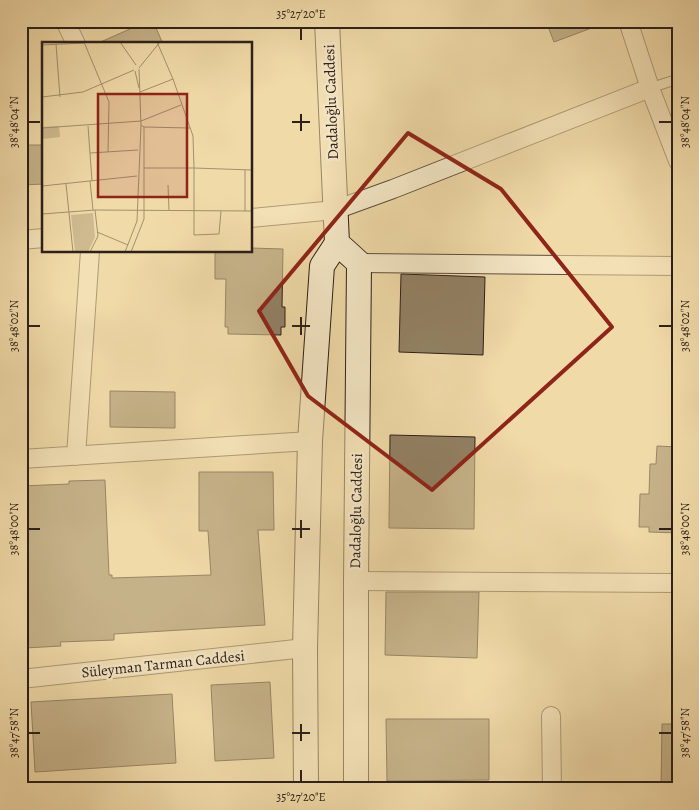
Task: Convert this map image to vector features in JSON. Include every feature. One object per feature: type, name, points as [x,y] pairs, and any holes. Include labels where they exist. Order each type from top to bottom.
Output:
[{"type":"street","points":[[65,21],[75,42]]},
{"type":"street","name":"Dadaloğlu Caddesi","points":[[327,21],[337,243]]},
{"type":"street","points":[[628,21],[650,88],[678,161]]},
{"type":"street","points":[[252,218],[335,210],[393,190],[650,88]]},
{"type":"street","points":[[21,240],[42,238]]},
{"type":"street","points":[[306,789],[305,648],[310,441],[322,266],[337,243],[359,263],[678,266]]},
{"type":"street","points":[[76,456],[90,252]]},
{"type":"street","name":"Dadaloğlu Caddesi","points":[[356,789],[359,263]]},
{"type":"street","points":[[21,459],[310,441]]},
{"type":"street","points":[[356,581],[678,584]]},
{"type":"street","name":"Süleyman Tarman Caddesi","points":[[21,679],[305,648]]},
{"type":"street","points":[[551,716],[552,789]]},
{"type":"lane","points":[[650,88],[678,79]]},
{"type":"highlighted area","points":[[408,133],[501,189],[612,327],[432,490],[308,396],[259,311]]},
{"type":"building","points":[[148,21],[153,21],[162,42],[101,42]]},
{"type":"building","points":[[546,21],[604,21],[605,23],[554,42]]},
{"type":"building","points":[[21,145],[42,145],[42,184],[21,185]]},
{"type":"building","points":[[252,248],[283,249],[282,307],[285,307],[285,327],[281,327],[281,335],[228,334],[228,327],[225,327],[226,279],[215,279],[215,252],[252,252]]},
{"type":"building","points":[[401,274],[485,277],[483,355],[399,352]]},
{"type":"building","points":[[110,391],[175,392],[175,428],[110,427]]},
{"type":"building","points":[[390,435],[475,437],[474,529],[389,528]]},
{"type":"building","points":[[657,446],[678,447],[678,533],[649,532],[649,527],[639,527],[640,494],[649,494],[650,464],[656,464]]},
{"type":"building","points":[[199,472],[273,472],[274,530],[258,530],[265,625],[114,634],[114,640],[60,642],[61,646],[25,648],[21,558],[21,486],[69,484],[69,481],[105,480],[109,575],[112,575],[112,578],[211,575],[208,531],[199,531]]},
{"type":"building","points":[[386,592],[479,592],[477,658],[385,655]]},
{"type":"building","points":[[270,682],[274,758],[215,761],[211,685]]},
{"type":"building","points":[[172,694],[176,763],[35,772],[31,702]]},
{"type":"building","points":[[386,719],[489,719],[489,780],[387,781]]},
{"type":"building","points":[[662,724],[678,724],[678,789],[661,789]]}]
